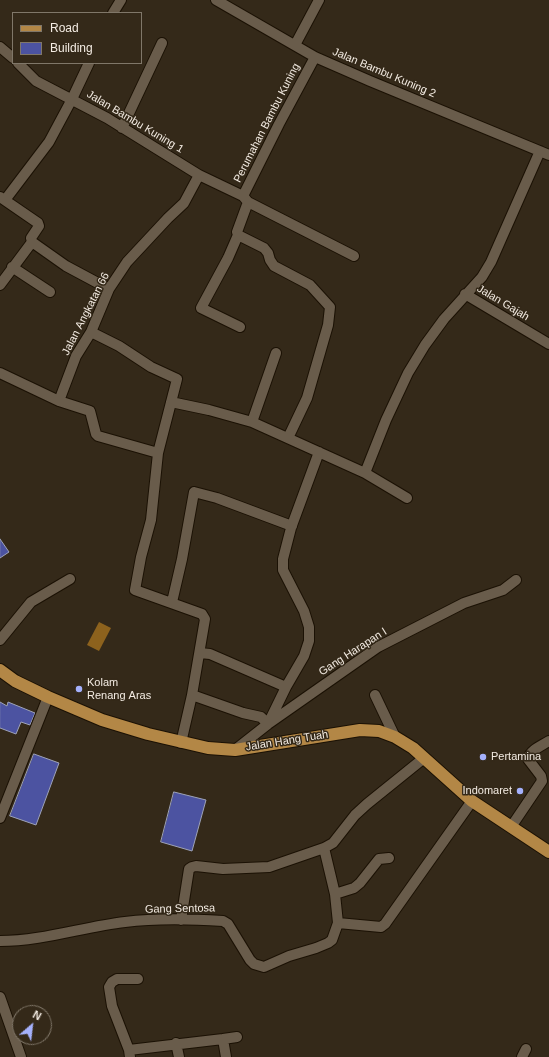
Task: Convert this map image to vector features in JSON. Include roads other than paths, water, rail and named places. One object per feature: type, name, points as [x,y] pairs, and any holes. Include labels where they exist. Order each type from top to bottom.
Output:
[{"type":"main road","name":"Jalan Hang Tuah","points":[[1,673],[48,697],[102,720],[181,743],[208,748],[235,750],[360,730],[378,731],[394,737],[413,748],[472,801],[549,852]]},
{"type":"street","points":[[114,12],[121,0]]},
{"type":"street","name":"Jalan Bambu Kuning 2","points":[[216,0],[315,57],[544,153]]},
{"type":"street","points":[[295,46],[319,0]]},
{"type":"street","points":[[122,128],[162,43]]},
{"type":"street","points":[[0,47],[12,57]]},
{"type":"street","name":"Perumahan Bambu Kuning","points":[[240,327],[201,308],[238,236],[237,232],[246,199],[279,124],[315,57]]},
{"type":"street","name":"Jalan Bambu Kuning 1","points":[[19,64],[36,80],[122,128],[199,175],[354,256]]},
{"type":"street","points":[[0,285],[32,242],[31,238],[40,226],[38,223],[2,199],[50,142],[89,64]]},
{"type":"street","points":[[365,473],[386,420],[408,373],[425,345],[444,319],[465,294],[482,277],[491,262],[544,153]]},
{"type":"street","name":"Jalan Angkatan 66","points":[[59,401],[76,356],[91,332],[110,289],[127,262],[184,203],[199,175]]},
{"type":"street","points":[[238,236],[264,248],[274,266],[310,285],[330,307],[328,325],[307,398],[288,438]]},
{"type":"street","points":[[32,242],[66,266],[110,289]]},
{"type":"street","points":[[12,267],[50,292]]},
{"type":"street","name":"Jalan Gajah","points":[[465,294],[549,344]]},
{"type":"street","points":[[91,332],[119,346],[151,367],[177,379],[158,453],[151,520],[141,557],[135,590],[202,614],[205,619],[192,695],[181,743]]},
{"type":"street","points":[[252,422],[276,353]]},
{"type":"street","points":[[0,374],[59,401],[90,411],[96,434],[98,436],[158,453]]},
{"type":"street","points":[[171,402],[209,410],[252,422],[365,473],[407,498]]},
{"type":"street","points":[[192,695],[243,713],[262,717],[268,724],[286,687],[304,656],[309,641],[309,627],[304,611],[283,570],[282,559],[292,526],[319,452]]},
{"type":"street","points":[[172,602],[182,559],[194,492],[217,498],[292,526]]},
{"type":"street","points":[[0,640],[31,602],[70,579]]},
{"type":"street","name":"Gang Harapan I","points":[[235,750],[268,724],[378,647],[464,603],[503,590],[516,580]]},
{"type":"street","points":[[200,653],[210,654],[286,687]]},
{"type":"street","points":[[375,696],[394,737]]},
{"type":"street","points":[[0,818],[48,697]]},
{"type":"street","points":[[511,827],[542,781],[541,776],[528,759],[529,755],[549,741]]},
{"type":"street","points":[[181,920],[189,869],[192,867],[196,866],[224,869],[269,867],[324,848],[333,843],[355,815],[424,758]]},
{"type":"street","points":[[324,848],[335,894],[338,923],[381,927],[385,924],[472,801]]},
{"type":"street","points":[[335,894],[354,888],[379,860],[389,858]]},
{"type":"street","name":"Gang Sentosa","points":[[0,941],[54,935],[125,922],[181,920],[219,921],[226,922],[250,960],[254,964],[264,967],[288,956],[328,943],[334,936],[338,923]]},
{"type":"street","points":[[138,979],[117,979],[112,982],[109,987],[112,1006],[129,1053],[176,1043],[237,1037]]},
{"type":"street","points":[[0,997],[21,1057]]},
{"type":"street","points":[[223,1039],[226,1057]]},
{"type":"street","points":[[176,1043],[179,1057]]},
{"type":"place","name":"Kolam Renang Aras","points":[[79,689]]},
{"type":"place","name":"Pertamina","points":[[483,757]]},
{"type":"place","name":"Indomaret","points":[[520,791]]}]
